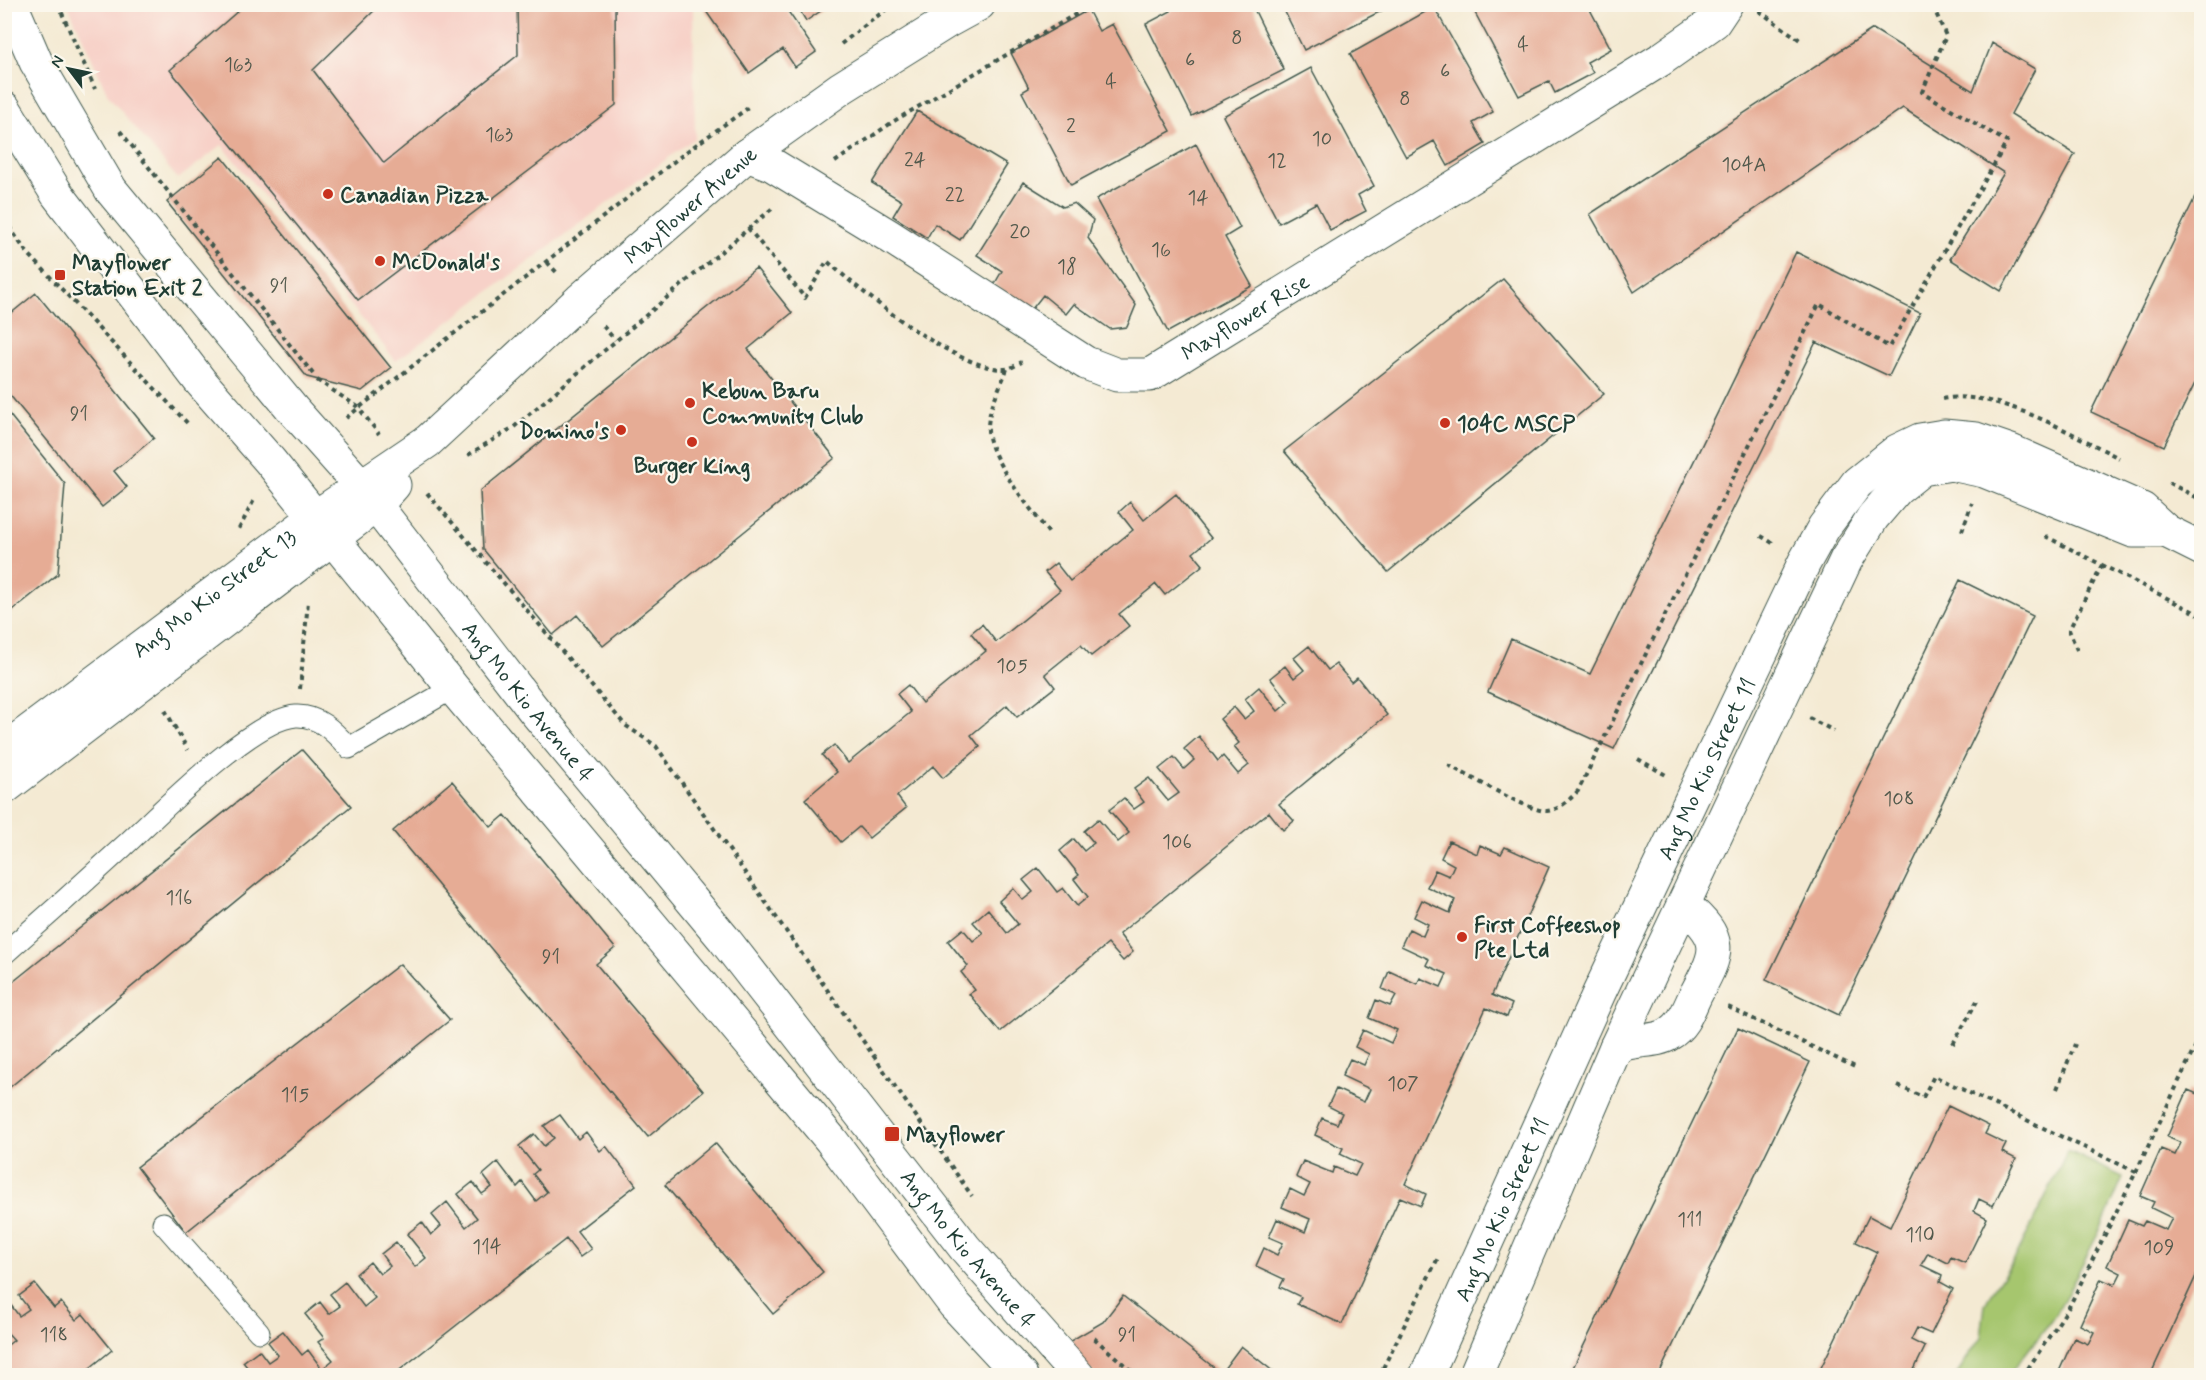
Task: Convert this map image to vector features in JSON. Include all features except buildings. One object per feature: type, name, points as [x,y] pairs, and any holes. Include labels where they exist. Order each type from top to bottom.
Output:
[{"type":"street","name":"Ang Mo Kio Avenue 4","points":[[11,4],[36,62],[111,190],[294,411],[368,495],[525,700],[724,939],[965,1248],[1078,1376]]},
{"type":"street","name":"Mayflower Avenue","points":[[428,441],[580,300],[747,155],[945,13],[979,4]]},
{"type":"street","name":"Mayflower Rise","points":[[747,155],[771,164],[889,236],[1055,346],[1086,363],[1117,375],[1150,375],[1660,60],[1741,6]]},
{"type":"street","name":"Ang Mo Kio Avenue 4","points":[[4,108],[57,194],[200,381],[270,461],[453,688],[831,1140],[954,1304],[1021,1376]]},
{"type":"street","name":"Ang Mo Kio Street 11","points":[[1426,1376],[1599,993],[1804,563],[1824,527],[1857,483],[1897,451],[1920,440],[1944,436],[1976,439],[2142,509],[2166,531],[2202,549]]},
{"type":"street","name":"Ang Mo Kio Street 13","points":[[4,750],[368,495],[428,441]]},
{"type":"street","name":"Ang Mo Kio Street 11","points":[[1475,1376],[1616,1047],[1846,560],[1873,517],[1898,489],[1922,469],[1951,464],[1984,471],[2133,531],[2166,531]]},
{"type":"street","name":"Ang Mo Kio Street 13","points":[[4,788],[322,528]]},
{"type":"street","points":[[1616,1047],[1638,1039],[1668,1036],[1681,1025],[1714,959],[1714,943],[1707,927],[1684,905]]},
{"type":"lane","points":[[4,954],[202,774],[253,735],[278,721],[297,716],[319,721],[349,748],[453,688]]},
{"type":"lane","points":[[163,1223],[259,1332]]},
{"type":"path","points":[[58,4],[98,94]]},
{"type":"path","points":[[833,50],[893,4]]},
{"type":"path","points":[[458,461],[514,427],[802,183],[894,121],[1093,4]]},
{"type":"path","points":[[1448,765],[1524,804],[1545,811],[1561,807],[1578,791],[1819,304],[1889,347],[2007,142],[1922,92],[1946,36],[1932,4]]},
{"type":"path","points":[[1741,6],[1800,40]]},
{"type":"path","points":[[114,124],[319,382],[358,407],[690,149],[755,103]]},
{"type":"path","points":[[4,219],[24,250],[198,435]]},
{"type":"path","points":[[748,228],[805,298],[827,261],[853,284],[925,336],[971,362],[1007,369],[1055,346]]},
{"type":"path","points":[[1007,369],[990,414],[988,433],[999,462],[1050,535]]},
{"type":"path","points":[[420,484],[625,725],[656,746],[973,1197]]},
{"type":"path","points":[[247,490],[254,499]]},
{"type":"path","points":[[1962,531],[1974,499],[1966,496]]},
{"type":"path","points":[[2043,535],[2202,616]]},
{"type":"path","points":[[2077,650],[2069,630],[2102,565]]},
{"type":"path","points":[[299,694],[305,613]]},
{"type":"path","points":[[159,700],[190,753]]},
{"type":"path","points":[[1803,727],[1812,707]]},
{"type":"path","points":[[1697,992],[1855,1066]]},
{"type":"path","points":[[1953,1044],[1977,1001]]},
{"type":"path","points":[[2023,1376],[2069,1307],[2197,1043],[2202,1045]]},
{"type":"path","points":[[2056,1089],[2075,1044]]},
{"type":"path","points":[[1898,1086],[1923,1097],[1934,1076],[2136,1172]]},
{"type":"path","points":[[1085,1330],[1137,1376]]},
{"type":"shaded area","points":[[68,5],[693,5],[695,138],[396,361],[222,145],[178,179],[108,95]]},
{"type":"green space","points":[[2068,1151],[2123,1177],[2102,1226],[2057,1313],[2009,1375],[1956,1375],[1981,1337],[1985,1305],[1991,1293],[2015,1258]]},
{"type":"place","name":"Canadian Pizza","points":[[328,194]]},
{"type":"place","name":"McDonald's","points":[[380,261]]},
{"type":"place","name":"Mayflower Station Exit 2","points":[[60,275]]},
{"type":"place","name":"Kebun Baru Community Club","points":[[690,403]]},
{"type":"place","name":"104C MSCP","points":[[1445,423]]},
{"type":"place","name":"Domino's","points":[[621,430]]},
{"type":"place","name":"Burger King","points":[[692,442]]},
{"type":"place","name":"First Coffeeshop Pte Ltd","points":[[1462,937]]},
{"type":"place","name":"Mayflower","points":[[892,1134]]}]
